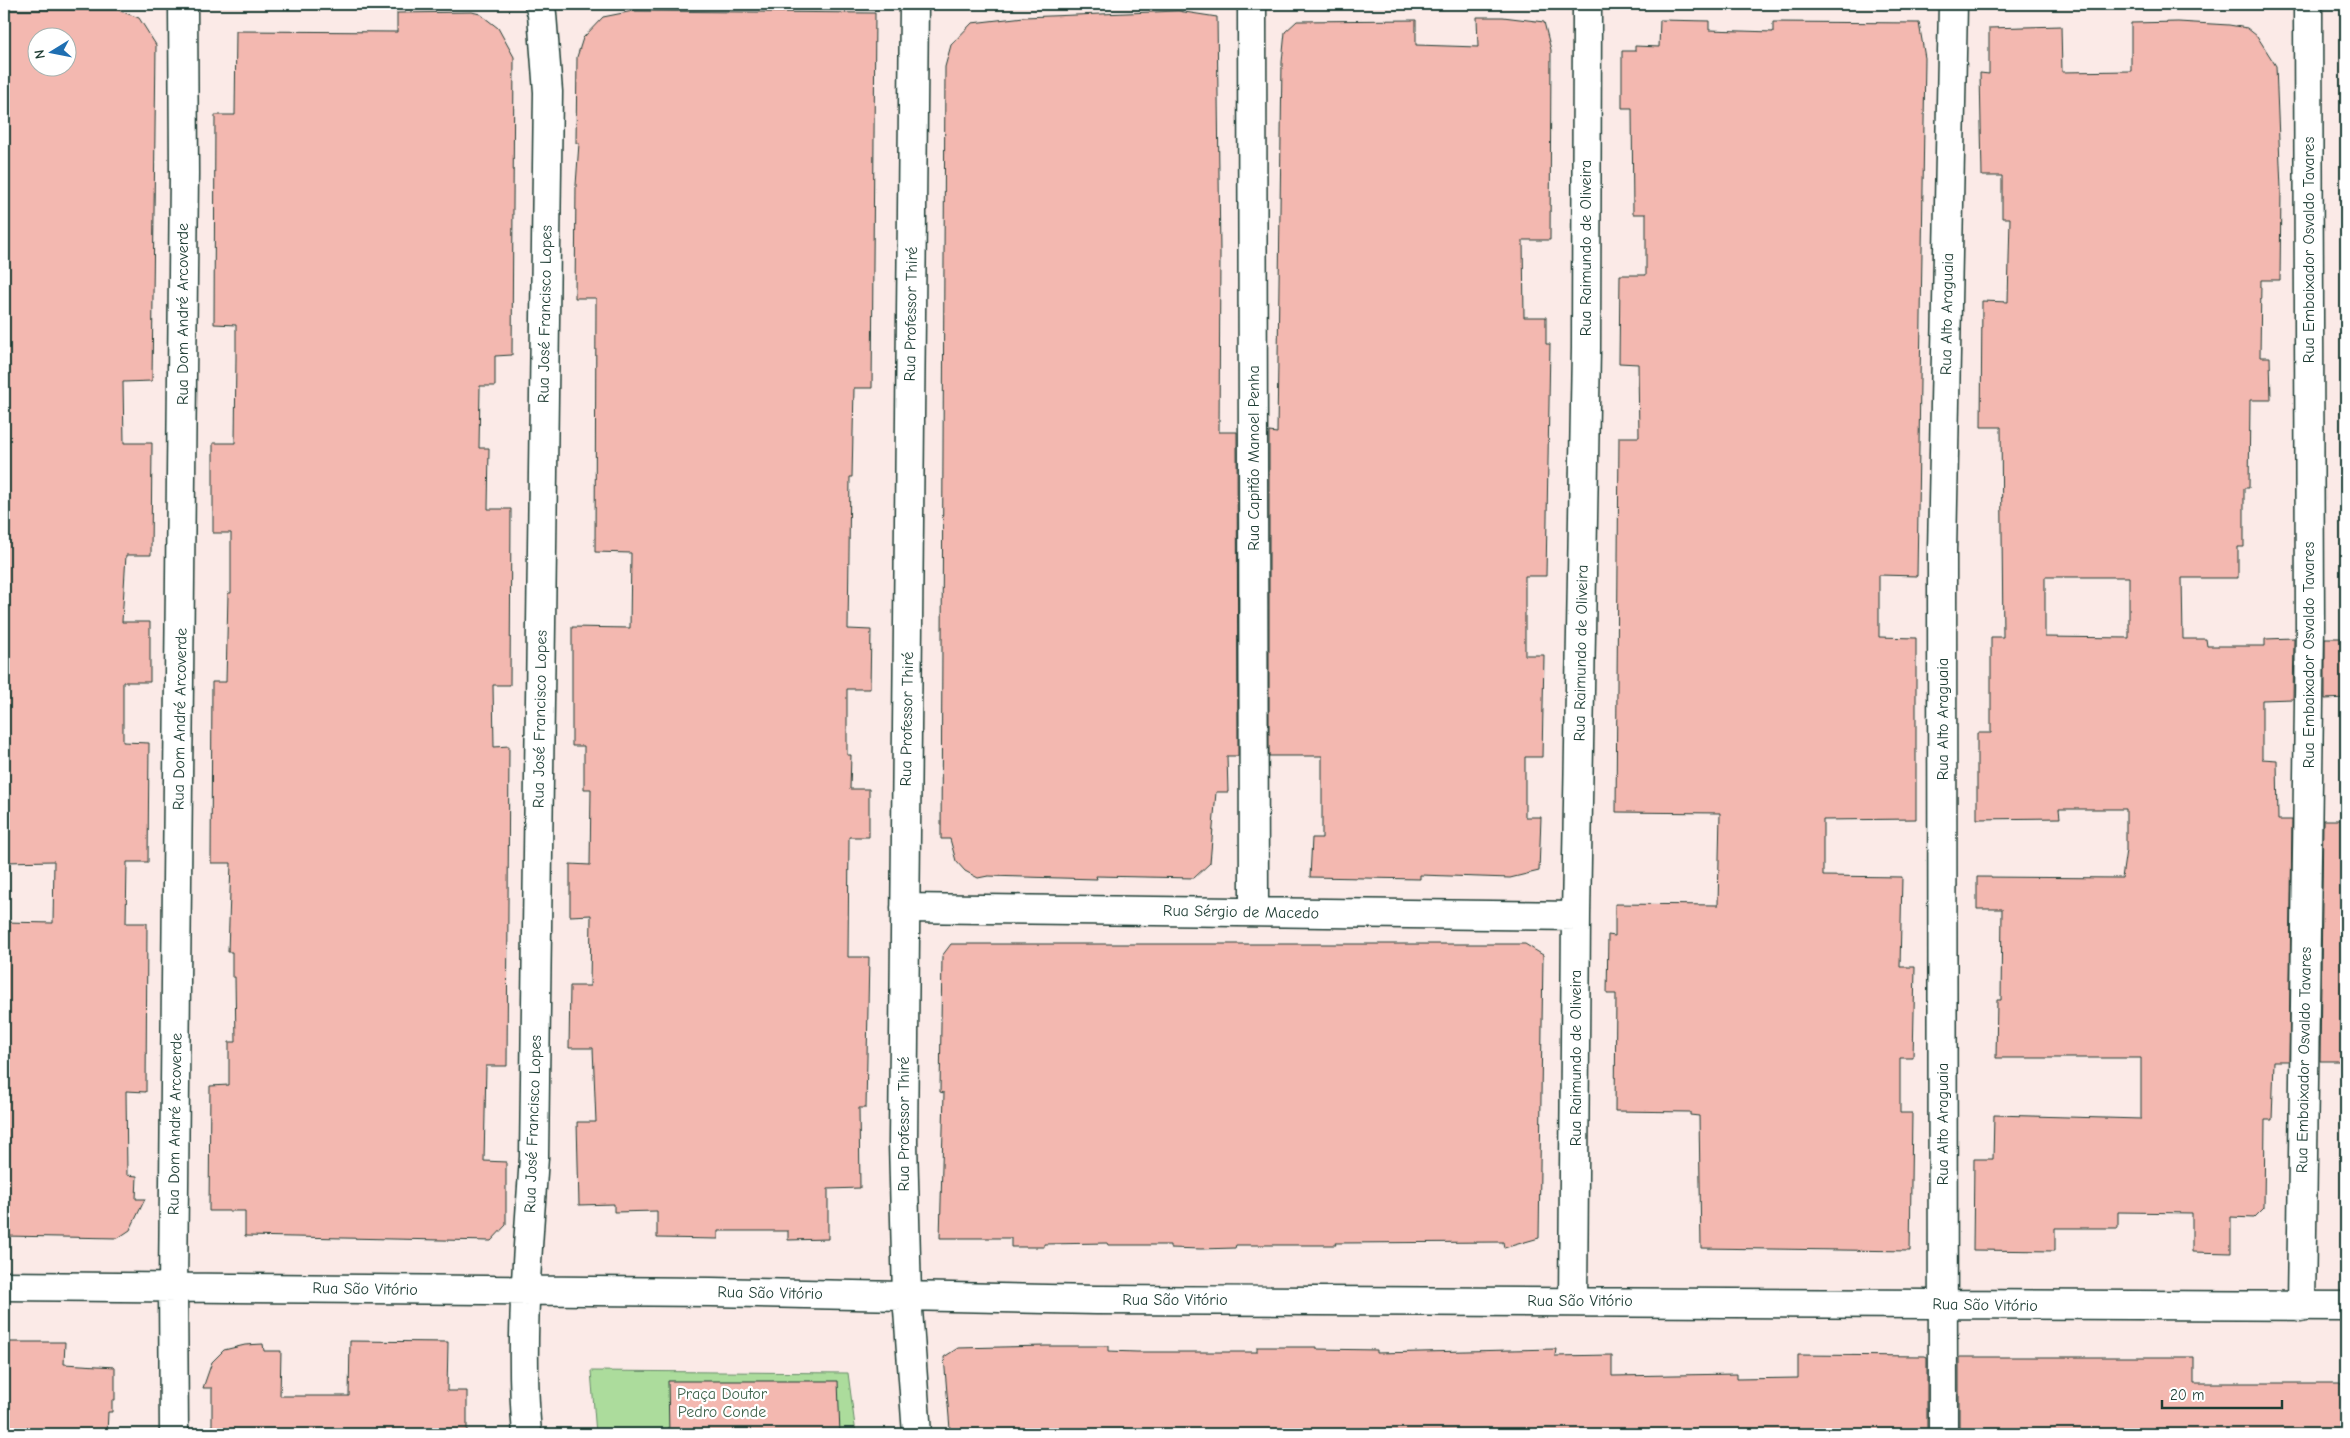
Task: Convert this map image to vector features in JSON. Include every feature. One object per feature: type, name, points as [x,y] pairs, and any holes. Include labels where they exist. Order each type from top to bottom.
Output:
[{"type":"street","name":"Rua Dom André Arcoverde","points":[[174,1434],[173,1287],[184,173],[183,4]]},
{"type":"street","name":"Rua José Francisco Lopes","points":[[527,1434],[523,1385],[525,1291],[534,1157],[548,92],[542,14],[539,4]]},
{"type":"street","name":"Rua Professor Thiré","points":[[914,4],[903,1142],[907,1296],[917,1434]]},
{"type":"street","name":"Rua Capitão Manoel Penha","points":[[1252,4],[1254,912]]},
{"type":"street","name":"Rua Raimundo de Oliveira","points":[[1574,1302],[1576,916],[1586,348],[1587,4]]},
{"type":"street","name":"Rua Alto Araguaia","points":[[1943,1434],[1942,552],[1953,4]]},
{"type":"street","name":"Rua Embaixador Osvaldo Tavares","points":[[2301,1307],[2310,628],[2308,4]]},
{"type":"street","name":"Rua Sérgio de Macedo","points":[[905,908],[1576,916]]},
{"type":"street","name":"Rua São Vitório","points":[[4,1286],[525,1291],[1096,1300],[2346,1306]]},
{"type":"green space","name":"Praça Doutor Pedro Conde","points":[[591,1371],[848,1373],[856,1434],[596,1434]]},
{"type":"building","points":[[4,10],[118,10],[139,18],[156,45],[152,381],[123,382],[124,443],[152,443],[151,555],[126,555],[122,622],[150,622],[150,682],[123,682],[123,742],[149,743],[148,862],[127,862],[126,923],[147,923],[146,1092],[126,1091],[127,1175],[137,1176],[136,1199],[145,1199],[130,1230],[118,1238],[4,1236],[4,922],[53,923],[54,861],[4,862]]},
{"type":"building","points":[[633,11],[875,13],[872,388],[854,388],[852,477],[850,477],[848,629],[871,630],[870,689],[847,689],[847,755],[851,755],[850,789],[869,789],[869,837],[849,837],[848,957],[869,957],[866,1108],[859,1108],[860,1188],[828,1189],[828,1239],[788,1240],[788,1231],[718,1231],[718,1239],[657,1238],[657,1211],[614,1212],[614,1204],[579,1205],[577,1122],[596,1122],[593,1048],[569,1048],[570,986],[590,986],[591,915],[570,916],[570,864],[590,865],[591,789],[584,789],[584,746],[572,746],[572,627],[630,628],[631,553],[595,552],[596,298],[575,298],[576,185],[579,143],[576,143],[577,57],[583,38],[603,17]]},
{"type":"building","points":[[1178,11],[1217,17],[1220,253],[1219,432],[1237,432],[1238,756],[1227,756],[1228,792],[1216,792],[1210,863],[1194,878],[1096,876],[1097,879],[988,876],[978,878],[965,871],[956,861],[950,839],[941,839],[945,67],[951,45],[972,23],[1024,17]]},
{"type":"building","points":[[472,12],[480,14],[498,28],[514,57],[512,355],[495,356],[495,386],[480,386],[479,448],[489,448],[488,509],[511,509],[510,685],[493,685],[494,747],[509,746],[507,1066],[486,1066],[484,1161],[506,1162],[506,1225],[491,1241],[245,1236],[245,1211],[209,1211],[210,1086],[229,1085],[229,1042],[236,1042],[235,977],[232,977],[232,952],[228,952],[231,863],[211,863],[212,682],[226,682],[228,593],[231,593],[231,533],[213,533],[213,443],[235,443],[236,357],[236,325],[214,324],[215,115],[235,115],[236,31],[397,32],[397,13]]},
{"type":"building","points":[[1477,17],[1503,17],[1544,22],[1551,50],[1550,240],[1523,240],[1524,317],[1546,317],[1546,344],[1550,344],[1546,576],[1525,576],[1525,655],[1544,655],[1542,757],[1525,757],[1525,817],[1541,817],[1539,871],[1510,878],[1420,875],[1420,879],[1310,877],[1312,838],[1322,838],[1322,756],[1269,756],[1269,432],[1277,433],[1282,62],[1285,32],[1297,21],[1416,20],[1416,45],[1478,47]]},
{"type":"building","points":[[1660,20],[1709,21],[1709,30],[1773,32],[1773,22],[1919,23],[1925,58],[1917,576],[1879,575],[1879,637],[1916,638],[1916,819],[1823,820],[1823,876],[1902,877],[1900,967],[1915,967],[1913,1058],[1900,1058],[1900,1113],[1912,1113],[1910,1251],[1701,1248],[1699,1116],[1690,1115],[1690,1112],[1615,1111],[1616,994],[1607,994],[1608,935],[1615,936],[1615,904],[1718,905],[1720,813],[1616,812],[1619,437],[1639,437],[1638,364],[1619,363],[1620,275],[1646,275],[1646,214],[1633,214],[1632,108],[1622,108],[1622,51],[1635,51],[1635,46],[1659,47]]},
{"type":"building","points":[[2178,22],[2247,28],[2257,36],[2276,66],[2281,189],[2280,280],[2261,280],[2260,357],[2270,357],[2271,400],[2250,400],[2249,488],[2244,488],[2244,547],[2238,547],[2238,578],[2182,578],[2183,639],[2206,639],[2207,646],[2265,646],[2265,639],[2294,638],[2293,699],[2262,700],[2262,759],[2277,760],[2278,820],[2292,820],[2289,1061],[2274,1061],[2272,1120],[2265,1120],[2264,1208],[2254,1218],[2231,1217],[2231,1253],[2192,1252],[2192,1213],[2118,1212],[2118,1228],[2055,1228],[2055,1251],[1973,1250],[1974,1159],[1993,1159],[1994,1115],[2141,1119],[2141,1058],[1996,1058],[1997,1000],[2001,1000],[2002,909],[1977,909],[1977,877],[2122,878],[2126,850],[2126,809],[2059,809],[2060,818],[1977,819],[1977,733],[1991,733],[1991,637],[2003,637],[2001,427],[1981,427],[1982,301],[2008,302],[2010,218],[2002,218],[2002,176],[1982,176],[1980,73],[1989,74],[1989,28],[2061,26],[2062,72],[2131,71],[2131,23]],"holes":[[[2045,577],[2129,577],[2129,638],[2045,637]]]},
{"type":"building","points":[[2325,638],[2346,638],[2346,698],[2325,699]]},
{"type":"building","points":[[2323,820],[2346,820],[2346,1061],[2320,1061]]},
{"type":"building","points":[[951,944],[1525,944],[1543,955],[1539,1238],[1504,1248],[1503,1242],[1236,1245],[1235,1248],[1201,1249],[1170,1248],[1170,1245],[1108,1245],[1107,1243],[1044,1244],[1044,1247],[1011,1247],[1011,1238],[940,1238],[944,1093],[940,1092],[942,956]]},
{"type":"building","points":[[350,1341],[448,1342],[447,1391],[467,1391],[467,1434],[212,1434],[212,1388],[203,1388],[212,1362],[224,1350],[245,1345],[263,1344],[264,1351],[281,1351],[280,1396],[349,1396]]},
{"type":"building","points":[[4,1342],[65,1342],[64,1364],[115,1367],[115,1400],[112,1400],[112,1412],[108,1412],[107,1434],[36,1434],[36,1429],[4,1428]]},
{"type":"building","points":[[1108,1346],[1108,1351],[1137,1352],[1257,1352],[1257,1347],[1377,1350],[1377,1353],[1556,1349],[1555,1356],[1612,1355],[1612,1376],[1737,1374],[1737,1379],[1798,1378],[1798,1355],[1925,1356],[1927,1357],[1927,1434],[990,1434],[990,1430],[950,1429],[944,1357],[958,1348]]},
{"type":"building","points":[[1959,1357],[2194,1357],[2194,1383],[2346,1383],[2346,1434],[1959,1434]]},
{"type":"building","points":[[668,1381],[838,1381],[840,1434],[669,1434]]}]
